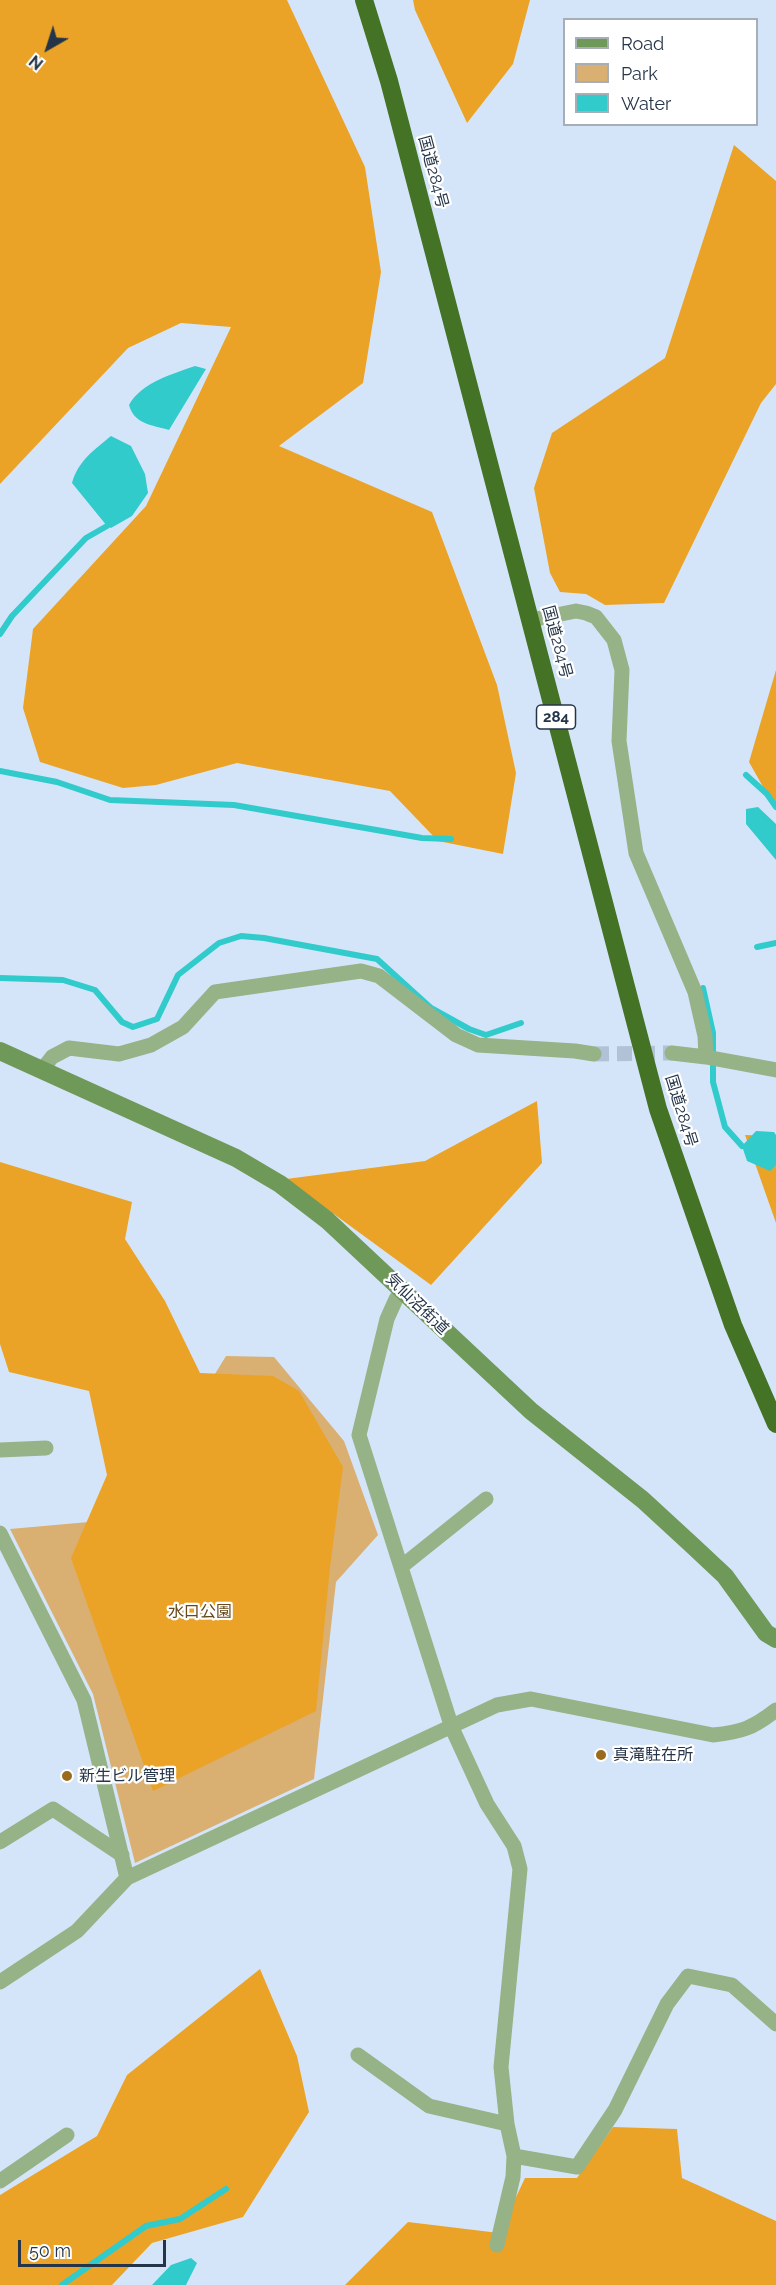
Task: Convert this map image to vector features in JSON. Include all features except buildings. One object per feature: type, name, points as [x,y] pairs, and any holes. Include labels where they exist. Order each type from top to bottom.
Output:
[{"type":"highway","name":"国道284号","points":[[364,0],[392,93],[658,1109],[733,1325],[776,1424]]},
{"type":"street","points":[[531,620],[576,612],[586,613],[596,617],[614,640],[622,670],[619,741],[636,853],[695,992],[705,1036],[706,1057]]},
{"type":"street","points":[[42,1070],[52,1057],[69,1048],[119,1054],[151,1045],[183,1027],[215,992],[361,971],[379,976],[456,1035],[478,1046],[594,1054]]},
{"type":"street","name":"気仙沼街道","points":[[0,1051],[236,1158],[280,1184],[327,1220],[531,1411],[643,1500],[717,1568],[766,1632],[776,1640]]},
{"type":"street","points":[[672,1053],[776,1070]]},
{"type":"street","points":[[404,1290],[396,1299],[387,1319],[359,1435],[452,1728],[487,1804],[514,1846],[520,1869],[501,2067],[507,2124],[514,2156],[513,2177],[498,2245]]},
{"type":"street","points":[[0,1450],[46,1448]]},
{"type":"street","points":[[401,1568],[486,1499]]},
{"type":"street","points":[[0,1533],[84,1700],[127,1878]]},
{"type":"street","points":[[0,1982],[77,1931],[127,1878],[497,1706],[531,1699],[713,1735],[741,1732],[776,1710]]},
{"type":"street","points":[[0,1842],[53,1809],[122,1855]]},
{"type":"street","points":[[514,2156],[577,2167],[615,2110],[667,2004],[688,1976],[732,1985],[776,2024]]},
{"type":"street","points":[[358,2055],[429,2106],[507,2124]]},
{"type":"street","points":[[0,2181],[67,2135]]},
{"type":"green space","points":[[0,0],[287,0],[365,167],[381,272],[363,383],[279,446],[432,512],[497,685],[516,773],[503,854],[438,841],[390,791],[237,763],[156,785],[123,788],[40,762],[23,708],[33,629],[146,506],[231,327],[181,323],[128,348],[0,484]]},
{"type":"green space","points":[[413,0],[530,0],[513,64],[467,123],[415,10]]},
{"type":"green space","points":[[734,145],[776,181],[776,384],[761,403],[664,603],[605,605],[586,594],[560,592],[550,573],[534,488],[552,433],[665,358]]},
{"type":"green space","points":[[776,670],[776,810],[749,762]]},
{"type":"green space","points":[[537,1101],[542,1163],[431,1285],[286,1179],[425,1161]]},
{"type":"green space","points":[[745,1135],[776,1136],[776,1223]]},
{"type":"green space","name":"水口公園","points":[[0,1162],[132,1202],[125,1239],[165,1301],[200,1373],[273,1376],[299,1391],[343,1467],[330,1567],[316,1711],[153,1791],[71,1558],[107,1475],[89,1391],[9,1372],[0,1344]]},
{"type":"green space","name":"水口公園","points":[[226,1356],[274,1357],[344,1441],[378,1535],[336,1582],[314,1779],[135,1863],[93,1694],[10,1529],[100,1521],[191,1413]]},
{"type":"green space","points":[[260,1969],[297,2056],[309,2112],[243,2217],[152,2243],[112,2285],[0,2285],[0,2195],[97,2136],[127,2075]]},
{"type":"green space","points":[[613,2127],[677,2129],[682,2178],[776,2221],[776,2285],[345,2285],[408,2222],[499,2233],[525,2178],[577,2178]]},
{"type":"water","points":[[195,366],[206,369],[169,430],[144,423],[131,411],[129,405],[134,397],[149,385]]},
{"type":"water","points":[[111,436],[131,446],[145,474],[148,493],[132,516],[111,528],[72,483],[82,462]]},
{"type":"water","points":[[758,807],[776,824],[776,860],[746,824],[746,809]]},
{"type":"water","points":[[756,1131],[774,1132],[776,1135],[776,1165],[770,1171],[747,1161],[742,1146]]},
{"type":"water","points":[[191,2258],[197,2263],[186,2285],[152,2285],[171,2265]]},
{"type":"waterway","points":[[0,634],[12,616],[86,538],[107,526]]},
{"type":"waterway","points":[[0,771],[57,782],[110,800],[234,805],[422,838],[451,839]]},
{"type":"waterway","points":[[746,775],[767,794],[776,807]]},
{"type":"waterway","points":[[0,978],[63,980],[95,990],[122,1022],[133,1027],[157,1019],[178,975],[219,943],[241,936],[264,938],[377,959],[431,1008],[469,1029],[486,1035],[521,1023]]},
{"type":"waterway","points":[[757,947],[776,943]]},
{"type":"waterway","points":[[703,988],[713,1033],[713,1082],[725,1127],[742,1146]]},
{"type":"waterway","points":[[62,2285],[146,2226],[180,2219],[226,2189]]},
{"type":"tunnel","points":[[594,1054],[672,1053]]},
{"type":"place","name":"真滝駐在所","points":[[601,1755]]},
{"type":"place","name":"新生ビル管理","points":[[67,1776]]}]
